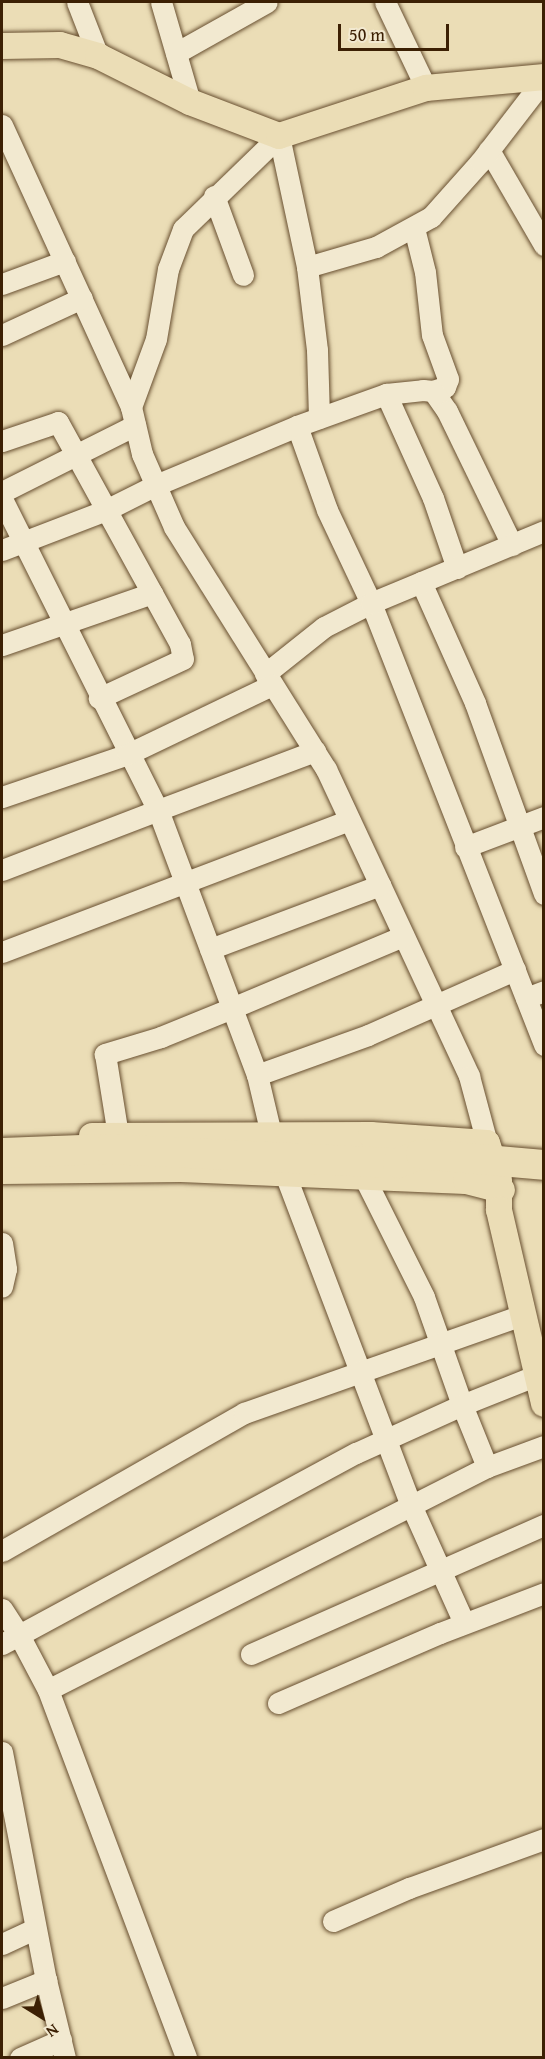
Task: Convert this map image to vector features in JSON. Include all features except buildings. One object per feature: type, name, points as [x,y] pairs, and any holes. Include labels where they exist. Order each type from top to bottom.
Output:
[{"type":"highway","points":[[2,1167],[108,1149],[378,1167],[421,1154],[495,1169],[543,1183]]},
{"type":"highway","points":[[495,1169],[543,1165]]},
{"type":"main road","points":[[2,46],[60,45],[98,56],[190,102],[279,136],[426,88],[543,78]]},
{"type":"main road","points":[[2,1139],[118,1135],[371,1135],[495,1169],[499,1210],[530,1322],[543,1404]]},
{"type":"main road","points":[[2,1167],[182,1169],[285,1174],[378,1167]]},
{"type":"street","points":[[77,2],[98,56]]},
{"type":"street","points":[[161,2],[190,102]]},
{"type":"street","points":[[176,53],[267,2]]},
{"type":"street","points":[[385,2],[426,88]]},
{"type":"street","points":[[307,267],[376,247],[414,228],[447,202],[543,78]]},
{"type":"street","points":[[2,125],[82,298],[133,416],[156,485],[174,527],[315,751],[380,885],[469,1076],[495,1169]]},
{"type":"street","points":[[2,492],[75,453],[133,416],[156,339],[168,269],[183,229],[214,196],[279,136]]},
{"type":"street","points":[[279,136],[307,267],[317,350],[319,418]]},
{"type":"street","points":[[489,150],[543,245]]},
{"type":"street","points":[[214,196],[243,275]]},
{"type":"street","points":[[2,550],[106,510],[156,485],[297,426],[386,394],[433,391],[445,387],[448,379],[432,335],[425,272],[414,228]]},
{"type":"street","points":[[2,284],[65,261]]},
{"type":"street","points":[[2,335],[82,298]]},
{"type":"street","points":[[433,391],[447,411],[512,545]]},
{"type":"street","points":[[386,394],[432,498],[457,568]]},
{"type":"street","points":[[2,441],[56,420],[180,644],[183,659],[99,698]]},
{"type":"street","points":[[297,426],[327,510],[371,603],[515,970],[535,995],[543,1045]]},
{"type":"street","points":[[2,499],[99,698],[158,810],[257,1075],[271,1134]]},
{"type":"street","points":[[2,796],[128,754],[269,680],[324,627],[371,603],[543,531]]},
{"type":"street","points":[[421,582],[475,703],[543,894]]},
{"type":"street","points":[[2,645],[152,593]]},
{"type":"street","points":[[2,870],[315,751]]},
{"type":"street","points":[[465,847],[543,817]]},
{"type":"street","points":[[2,952],[349,820]]},
{"type":"street","points":[[210,949],[380,885]]},
{"type":"street","points":[[118,1135],[105,1054],[160,1037],[404,936]]},
{"type":"street","points":[[257,1075],[368,1035],[435,1003],[515,970]]},
{"type":"street","points":[[378,1167],[442,1342],[462,1405],[487,1467]]},
{"type":"street","points":[[285,1174],[411,1505],[464,1623]]},
{"type":"street","points":[[2,1243],[6,1269],[2,1287]]},
{"type":"street","points":[[2,1551],[244,1413],[442,1342],[530,1322]]},
{"type":"street","points":[[10,1640],[276,1496],[387,1440],[462,1405],[537,1375]]},
{"type":"street","points":[[48,1690],[487,1467],[543,1446]]},
{"type":"street","points":[[251,1654],[543,1525]]},
{"type":"street","points":[[278,1702],[464,1623],[543,1593]]},
{"type":"street","points":[[2,1610],[10,1640],[48,1690],[186,2058]]},
{"type":"street","points":[[2,1752],[7,1811],[64,2049],[20,2058]]},
{"type":"street","points":[[333,1921],[409,1888],[543,1839]]},
{"type":"street","points":[[2,1944],[34,1929]]},
{"type":"street","points":[[2,1998],[46,1980]]}]
